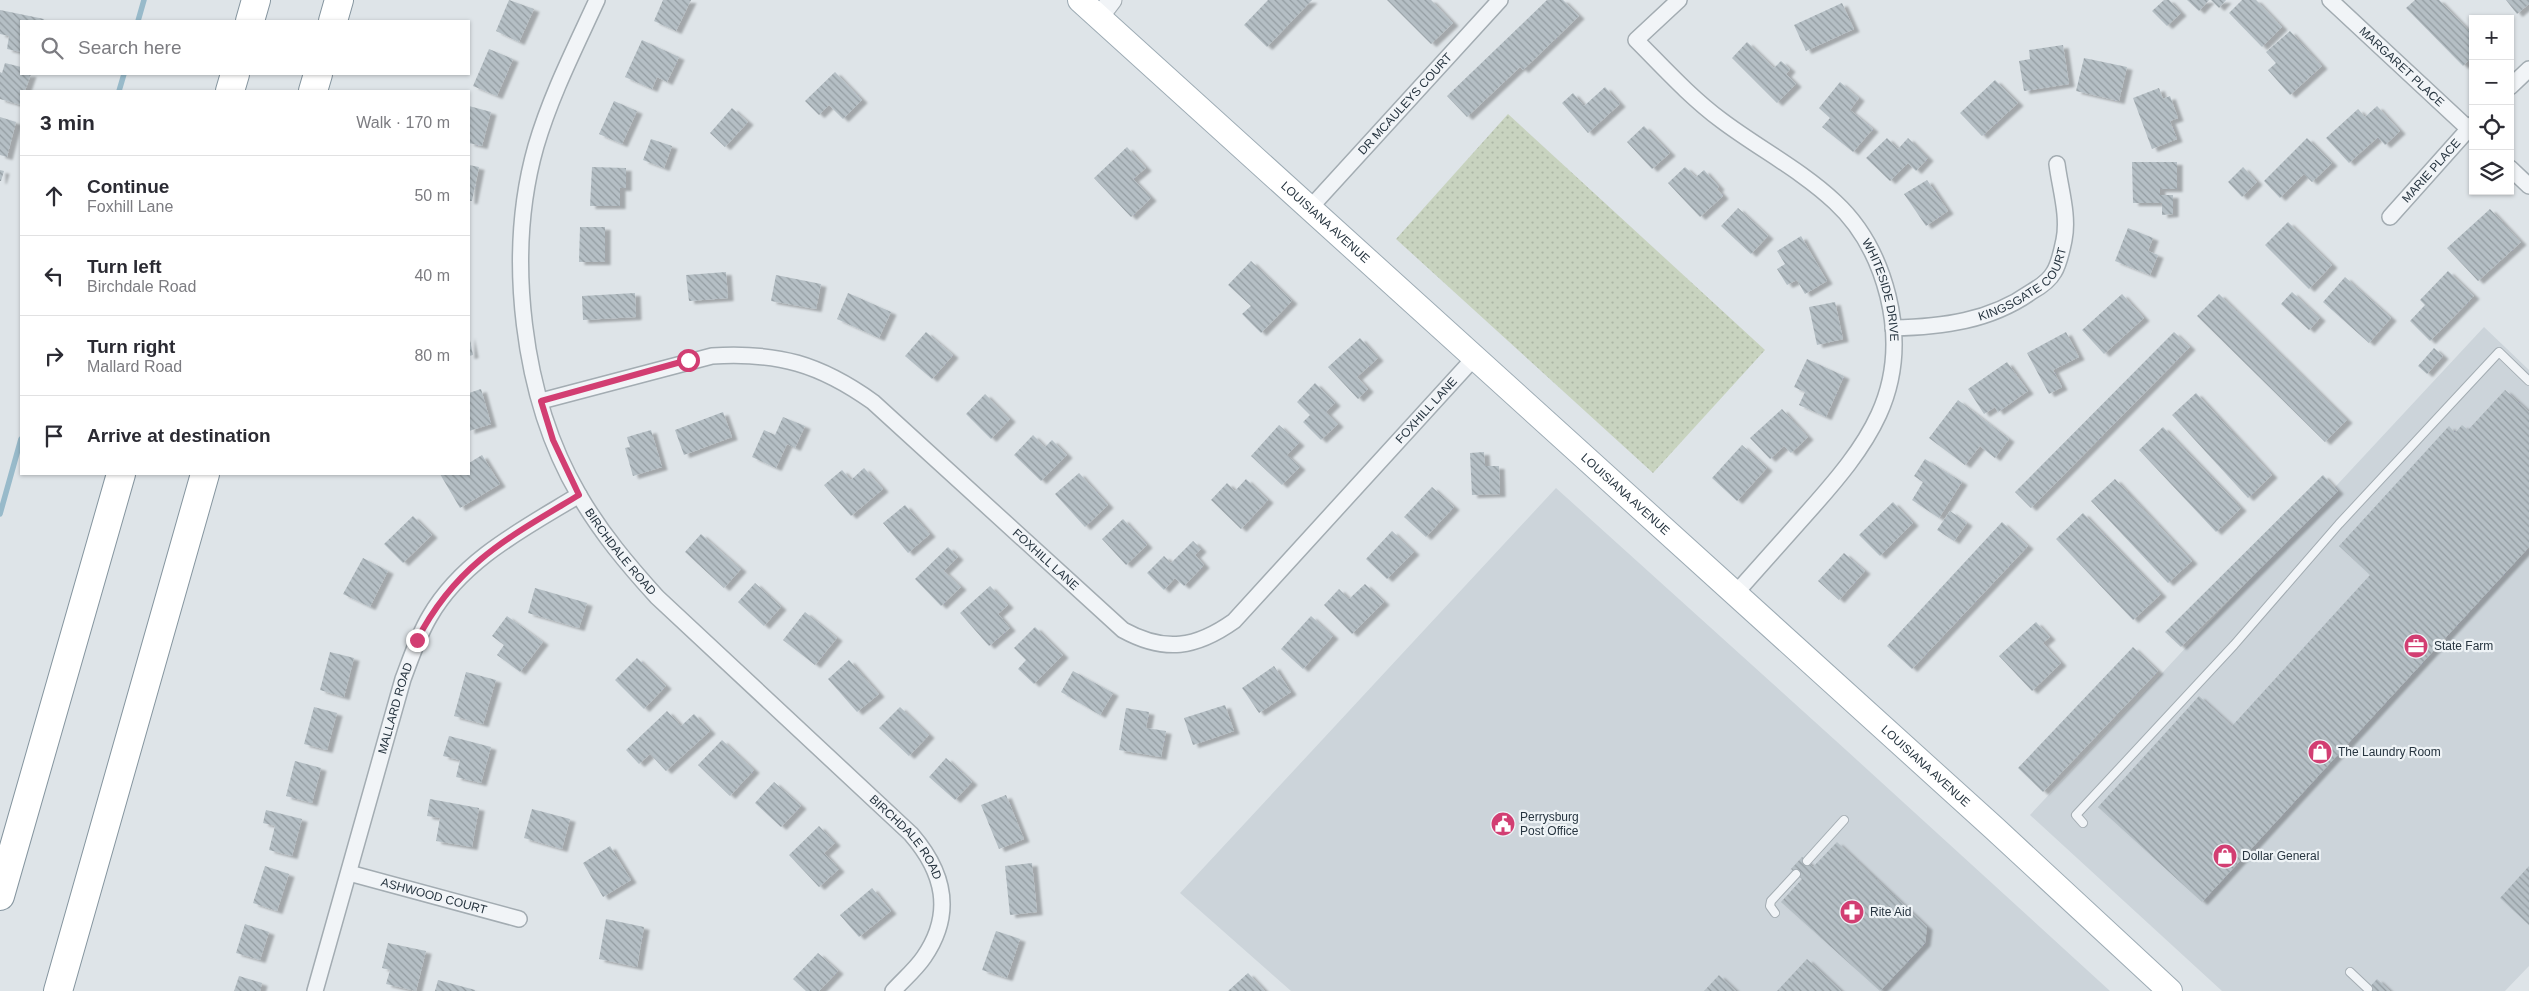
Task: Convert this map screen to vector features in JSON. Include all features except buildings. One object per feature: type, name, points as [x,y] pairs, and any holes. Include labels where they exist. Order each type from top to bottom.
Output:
[{"type":"highway","points":[[250,20],[256,0]]},
{"type":"highway","points":[[333,20],[339,0]]},
{"type":"highway","points":[[230,90],[235,75]]},
{"type":"highway","points":[[313,90],[318,75]]},
{"type":"highway","points":[[0,896],[121,475]]},
{"type":"highway","points":[[58,991],[205,475]]},
{"type":"main road","name":"LOUISIANA AVENUE","points":[[1080,0],[1105,9],[1310,208],[2170,991]]},
{"type":"street","name":"BIRCHDALE ROAD","points":[[597,0],[550,101],[535,149],[527,191],[522,250],[524,319],[531,361],[541,401],[553,440],[579,495],[612,544],[657,597],[911,834],[923,848],[937,875],[942,892],[943,914],[939,929],[924,958],[893,991]]},
{"type":"street","name":"DR MCAULEYS COURT","points":[[1310,208],[1500,0]]},
{"type":"street","name":"WHITESIDE DRIVE","points":[[1679,0],[1636,40],[1688,92],[1720,119],[1813,184],[1835,202],[1854,222],[1870,246],[1884,281],[1893,328],[1892,368],[1886,397],[1863,446],[1846,469],[1735,594]]},
{"type":"street","name":"MARGARET PLACE","points":[[2330,0],[2469,127]]},
{"type":"street","points":[[2514,83],[2529,69]]},
{"type":"street","name":"MARIE PLACE","points":[[2390,217],[2469,131]]},
{"type":"street","name":"KINGSGATE COURT","points":[[1893,328],[1927,327],[1973,319],[2017,303],[2047,282],[2056,268],[2066,224],[2057,164]]},
{"type":"street","points":[[2514,172],[2529,186]]},
{"type":"street","name":"FOXHILL LANE","points":[[541,401],[712,356],[739,354],[766,356],[814,367],[838,379],[873,402],[1123,630],[1151,642],[1183,645],[1217,633],[1234,621],[1475,357]]},
{"type":"street","name":"MALLARD ROAD","points":[[315,991],[403,679],[417,640],[430,615],[451,587],[470,567],[503,541],[579,495]]},
{"type":"street","name":"ASHWOOD COURT","points":[[349,873],[519,918]]},
{"type":"lane","points":[[2083,822],[2076,815],[2234,644],[2339,524],[2499,352],[2529,381]]},
{"type":"lane","points":[[1807,861],[1844,820]]},
{"type":"lane","points":[[1775,913],[1770,906],[1771,901],[1796,874]]},
{"type":"lane","points":[[2350,972],[2368,989]]},
{"type":"shaded area","points":[[2484,327],[2529,370],[2529,966],[2505,991],[2222,991],[2030,815]]},
{"type":"shaded area","points":[[1556,488],[2110,991],[1291,991],[1180,893]]},
{"type":"green space","points":[[1508,114],[1765,350],[1653,473],[1396,239]]},
{"type":"waterway","points":[[138,20],[144,0]]},
{"type":"waterway","points":[[119,90],[124,75]]},
{"type":"waterway","points":[[0,514],[20,443]]},
{"type":"place","name":"State Farm","points":[[2416,646]]},
{"type":"place","name":"The Laundry Room","points":[[2320,752]]},
{"type":"place","name":"Perrysburg Post Office","points":[[1503,824]]},
{"type":"place","name":"Dollar General","points":[[2225,856]]},
{"type":"place","name":"Rite Aid","points":[[1852,912]]},
{"type":"route","points":[[417,640],[430,615],[451,587],[470,567],[503,541],[579,495],[553,440],[541,401],[688,360]]}]
